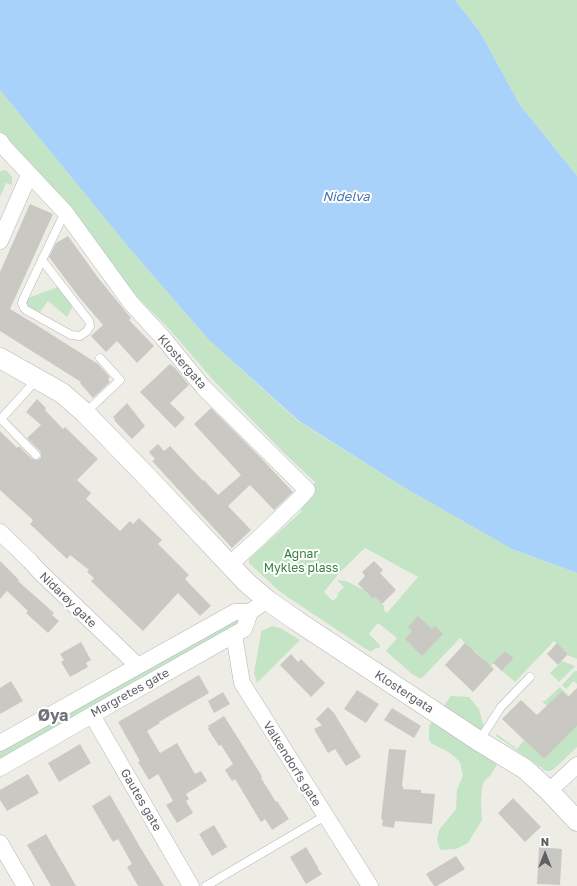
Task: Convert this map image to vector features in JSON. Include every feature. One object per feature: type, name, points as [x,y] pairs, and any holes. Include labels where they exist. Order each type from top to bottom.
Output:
[{"type":"street","name":"Klostergata","points":[[1,148],[65,212],[131,304],[164,339],[204,388],[307,490],[260,537],[229,565]]},
{"type":"street","points":[[0,241],[29,175]]},
{"type":"street","name":"Klostergata","points":[[0,358],[62,393],[85,413],[229,565],[267,600],[525,769],[549,791],[577,821]]},
{"type":"street","name":"Nidarøy gate","points":[[0,532],[30,561],[39,572],[138,666]]},
{"type":"street","name":"Margretes gate","points":[[0,743],[235,612],[250,612],[267,600]]},
{"type":"street","name":"Margretes gate","points":[[0,768],[244,629],[250,612]]},
{"type":"street","name":"Valkendorfs gate","points":[[234,635],[242,683],[370,886]]},
{"type":"street","name":"Gautes gate","points":[[92,715],[191,886]]},
{"type":"street","points":[[549,791],[577,765]]},
{"type":"street","points":[[0,843],[25,886]]},
{"type":"lane","points":[[42,260],[89,320],[90,326],[87,332],[80,336],[70,335],[26,310],[22,303],[23,300],[42,260],[65,212]]},
{"type":"lane","points":[[85,413],[120,380],[100,358]]},
{"type":"lane","points":[[36,378],[30,387],[0,420],[36,454]]},
{"type":"lane","points":[[479,740],[501,707],[530,677]]},
{"type":"lane","points":[[206,886],[325,816]]},
{"type":"green space","points":[[455,0],[577,0],[577,176],[520,105],[480,32]]},
{"type":"green space","name":"Agnar Mykles plass","points":[[0,90],[130,249],[209,340],[298,421],[405,488],[512,549],[577,573],[577,659],[567,655],[568,654],[554,641],[515,682],[502,671],[514,658],[505,651],[490,667],[475,651],[472,653],[460,638],[421,679],[412,674],[386,651],[397,638],[378,623],[369,634],[380,645],[380,647],[369,651],[278,590],[249,563],[249,559],[301,512],[301,505],[315,482],[283,452],[213,380],[171,331],[137,297],[70,209],[9,143],[0,131]],"holes":[[[365,548],[418,577],[387,613],[384,610],[384,606],[375,597],[373,599],[364,590],[346,581],[337,580],[344,587],[333,601],[324,592],[339,573]]]},
{"type":"green space","points":[[0,171],[7,171],[12,177],[12,185],[6,183],[0,197]]},
{"type":"green space","points":[[58,287],[73,306],[67,317],[48,301],[40,312],[29,307],[27,304],[28,298]]},
{"type":"green space","points":[[239,620],[241,622],[0,762],[0,751],[232,621]]},
{"type":"green space","points":[[272,626],[280,628],[300,640],[257,683],[254,673],[261,632]]},
{"type":"green space","points":[[562,661],[575,666],[559,682],[550,673]]},
{"type":"green space","points":[[575,671],[577,671],[577,684],[574,681],[566,689],[562,685]]},
{"type":"green space","points":[[560,687],[569,696],[568,697],[562,691],[547,706],[542,701],[545,701]]},
{"type":"green space","points":[[451,696],[469,697],[479,709],[483,724],[495,746],[499,761],[490,776],[484,781],[481,801],[482,820],[468,843],[456,849],[440,850],[437,839],[439,830],[456,809],[457,789],[463,776],[460,762],[450,753],[431,743],[429,739],[429,726]]},
{"type":"green space","points":[[577,726],[577,747],[550,771],[546,771],[496,736],[497,734],[517,749],[524,740],[544,759]]},
{"type":"water","name":"Nidelva","points":[[0,0],[455,0],[480,32],[520,105],[577,176],[577,573],[512,549],[405,488],[299,421],[209,340],[130,249],[0,90]]},
{"type":"building","points":[[30,204],[53,214],[10,309],[98,364],[110,377],[108,379],[110,382],[93,398],[80,383],[81,382],[0,331],[0,272]]},
{"type":"building","points":[[68,236],[99,279],[131,318],[129,320],[154,346],[137,363],[117,341],[106,352],[91,336],[103,325],[79,297],[49,257],[56,243]]},
{"type":"building","points":[[170,364],[189,385],[170,403],[185,418],[175,428],[140,392]]},
{"type":"building","points":[[37,399],[63,429],[65,427],[98,459],[77,480],[91,493],[86,499],[120,531],[130,521],[133,524],[139,518],[162,540],[158,544],[189,575],[185,579],[211,606],[200,616],[178,593],[143,631],[91,581],[94,578],[87,572],[89,570],[70,555],[67,559],[30,524],[33,520],[0,490],[0,431],[17,448],[19,446],[32,459],[37,460],[41,457],[40,451],[27,438],[41,425],[26,412]]},
{"type":"building","points":[[127,403],[145,426],[132,439],[114,420],[115,419],[113,417]]},
{"type":"building","points":[[211,408],[293,492],[274,510],[250,485],[228,506],[251,530],[232,548],[152,461],[155,459],[149,452],[158,444],[164,451],[170,446],[218,495],[241,475],[194,424]]},
{"type":"building","points":[[0,561],[19,580],[18,581],[54,613],[52,615],[59,621],[48,633],[26,613],[28,611],[7,591],[0,599]]},
{"type":"building","points":[[374,561],[383,570],[380,573],[396,590],[382,604],[375,597],[373,599],[358,584],[365,576],[362,572]]},
{"type":"building","points":[[418,616],[432,629],[435,626],[443,634],[422,656],[405,639],[412,631],[408,627]]},
{"type":"building","points":[[81,642],[91,660],[86,663],[88,667],[70,677],[61,662],[64,660],[60,654]]},
{"type":"building","points":[[465,643],[494,669],[473,692],[445,665]]},
{"type":"building","points":[[557,643],[568,654],[558,665],[547,654]]},
{"type":"building","points":[[505,651],[514,658],[502,671],[493,663]]},
{"type":"building","points":[[291,654],[298,662],[301,659],[325,683],[311,697],[280,665]]},
{"type":"building","points":[[199,675],[209,693],[159,722],[160,723],[147,731],[160,753],[177,743],[195,774],[201,771],[207,781],[186,794],[189,799],[186,801],[193,813],[177,823],[166,805],[173,801],[158,774],[149,780],[138,762],[140,761],[118,722]]},
{"type":"building","points":[[11,681],[23,701],[0,714],[0,688]]},
{"type":"building","points":[[577,688],[577,726],[544,759],[502,719],[521,700],[537,715],[562,691],[568,697]]},
{"type":"building","points":[[357,690],[379,704],[366,723],[344,709]]},
{"type":"building","points":[[223,692],[230,704],[214,713],[208,701]]},
{"type":"building","points":[[328,707],[334,713],[361,757],[346,766],[335,749],[328,753],[314,729],[322,725],[316,719]]},
{"type":"building","points":[[392,708],[421,726],[414,738],[384,720]]},
{"type":"building","points":[[224,716],[260,773],[261,778],[276,802],[277,801],[289,819],[272,830],[265,819],[261,822],[235,779],[232,781],[225,770],[233,764],[221,745],[219,746],[208,729],[208,726]]},
{"type":"building","points":[[80,744],[91,763],[59,782],[48,763]]},
{"type":"building","points":[[389,749],[406,750],[402,786],[403,789],[421,790],[421,793],[435,794],[432,824],[395,821],[394,828],[382,826],[383,820],[381,819]]},
{"type":"building","points":[[28,774],[39,793],[7,811],[0,800],[0,790]]},
{"type":"building","points":[[110,795],[164,886],[138,886],[127,867],[132,864],[118,839],[113,842],[92,806]]},
{"type":"building","points":[[513,798],[541,827],[525,842],[498,813]]},
{"type":"building","points":[[214,825],[227,847],[212,856],[199,834]]},
{"type":"building","points":[[46,834],[76,886],[51,886],[27,845]]},
{"type":"building","points":[[306,847],[322,874],[306,884],[290,857]]},
{"type":"building","points":[[539,847],[562,849],[560,885],[537,884]]},
{"type":"building","points":[[456,856],[465,869],[437,886],[434,886],[426,874]]},
{"type":"district","name":"Øya","points":[[53,716]]}]
